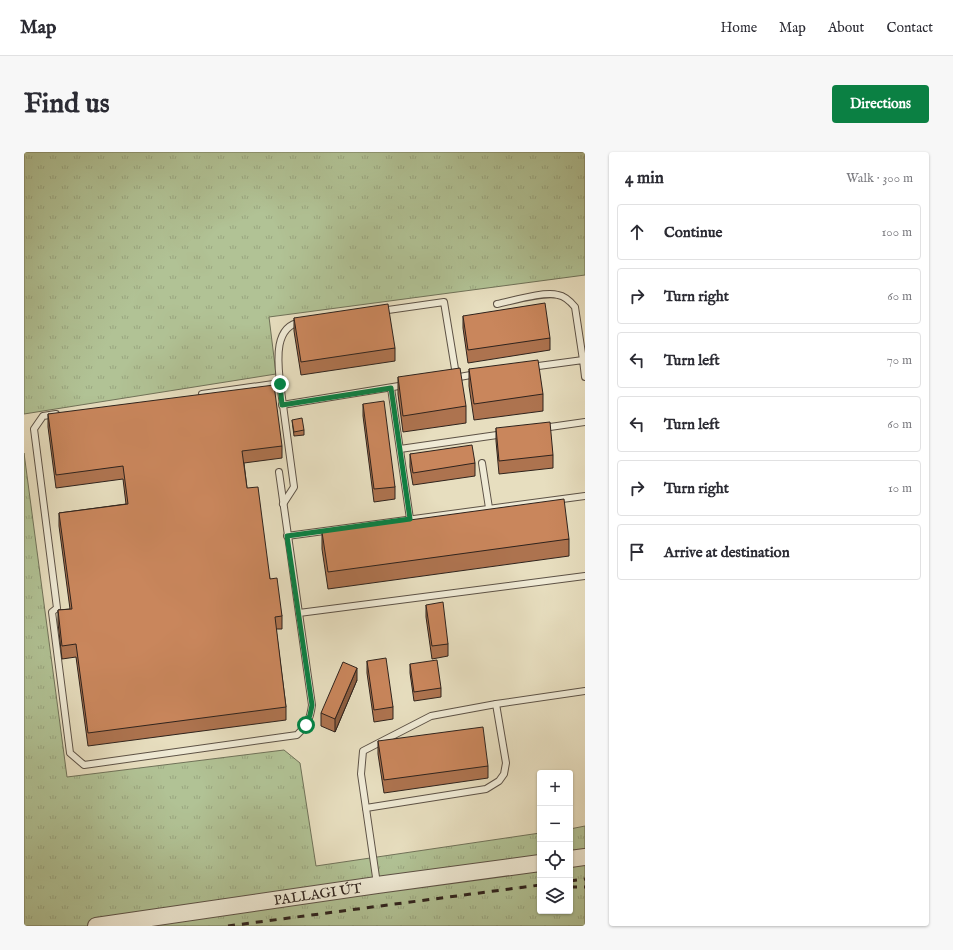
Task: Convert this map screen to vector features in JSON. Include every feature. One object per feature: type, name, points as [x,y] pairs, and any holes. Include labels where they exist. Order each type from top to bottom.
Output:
[{"type":"street","points":[[573,859],[585,857]]},
{"type":"street","name":"PALLAGI ÚT","points":[[96,926],[537,863]]},
{"type":"lane","points":[[496,304],[549,294],[564,297],[570,301],[575,307],[585,374]]},
{"type":"lane","points":[[374,312],[444,302],[456,377]]},
{"type":"lane","points":[[283,504],[294,487],[282,405],[278,350],[286,329],[297,323],[304,322]]},
{"type":"lane","points":[[527,367],[582,360]]},
{"type":"lane","points":[[449,378],[480,374]]},
{"type":"lane","points":[[193,395],[280,384]]},
{"type":"lane","points":[[282,405],[412,384]]},
{"type":"lane","points":[[391,388],[410,519]]},
{"type":"lane","points":[[59,414],[43,416],[34,429],[57,608],[52,612],[70,753],[84,765],[297,735],[306,725],[312,705],[279,472]]},
{"type":"lane","points":[[539,429],[585,422]]},
{"type":"lane","points":[[400,449],[508,434]]},
{"type":"lane","points":[[482,463],[489,508]]},
{"type":"lane","points":[[287,536],[585,496]]},
{"type":"lane","points":[[299,613],[585,576]]},
{"type":"lane","points":[[377,885],[361,774],[363,751],[431,716],[496,704],[585,691]]},
{"type":"lane","points":[[366,808],[486,789],[499,781],[504,774],[506,763],[496,704]]},
{"type":"green space","points":[[24,152],[585,152],[585,275],[269,317],[276,374],[24,414]]},
{"type":"green space","points":[[24,453],[67,777],[284,750],[300,763],[316,866],[537,833],[537,914],[573,914],[573,828],[585,826],[585,926],[24,926]]},
{"type":"building","points":[[545,303],[550,338],[468,350],[463,316]]},
{"type":"building","points":[[388,304],[395,348],[301,362],[294,318]]},
{"type":"building","points":[[538,360],[543,394],[474,404],[469,369]]},
{"type":"building","points":[[460,368],[466,406],[403,416],[398,377]]},
{"type":"building","points":[[274,385],[282,446],[242,451],[247,488],[258,487],[270,579],[277,578],[282,616],[275,617],[286,707],[88,733],[76,644],[62,646],[58,610],[72,609],[59,513],[128,504],[123,466],[56,475],[48,414]]},
{"type":"building","points":[[384,401],[395,487],[374,489],[363,404]]},
{"type":"building","points":[[302,418],[304,430],[294,432],[292,420]]},
{"type":"building","points":[[550,422],[553,455],[499,461],[496,428]]},
{"type":"building","points":[[472,445],[475,463],[413,473],[410,454]]},
{"type":"building","points":[[564,499],[569,539],[328,572],[322,532]]},
{"type":"building","points":[[443,602],[448,644],[432,646],[426,605]]},
{"type":"building","points":[[386,658],[393,707],[374,710],[367,661]]},
{"type":"building","points":[[437,660],[441,688],[414,692],[410,664]]},
{"type":"building","points":[[343,662],[357,668],[335,719],[321,713]]},
{"type":"building","points":[[483,727],[488,766],[384,780],[378,741]]},
{"type":"railway","points":[[573,881],[585,879]]},
{"type":"railway","points":[[228,926],[537,885]]},
{"type":"railway","points":[[573,887],[585,887]]},
{"type":"route","points":[[280,384],[282,405],[391,388],[410,519],[287,536],[312,705],[306,725]]}]
